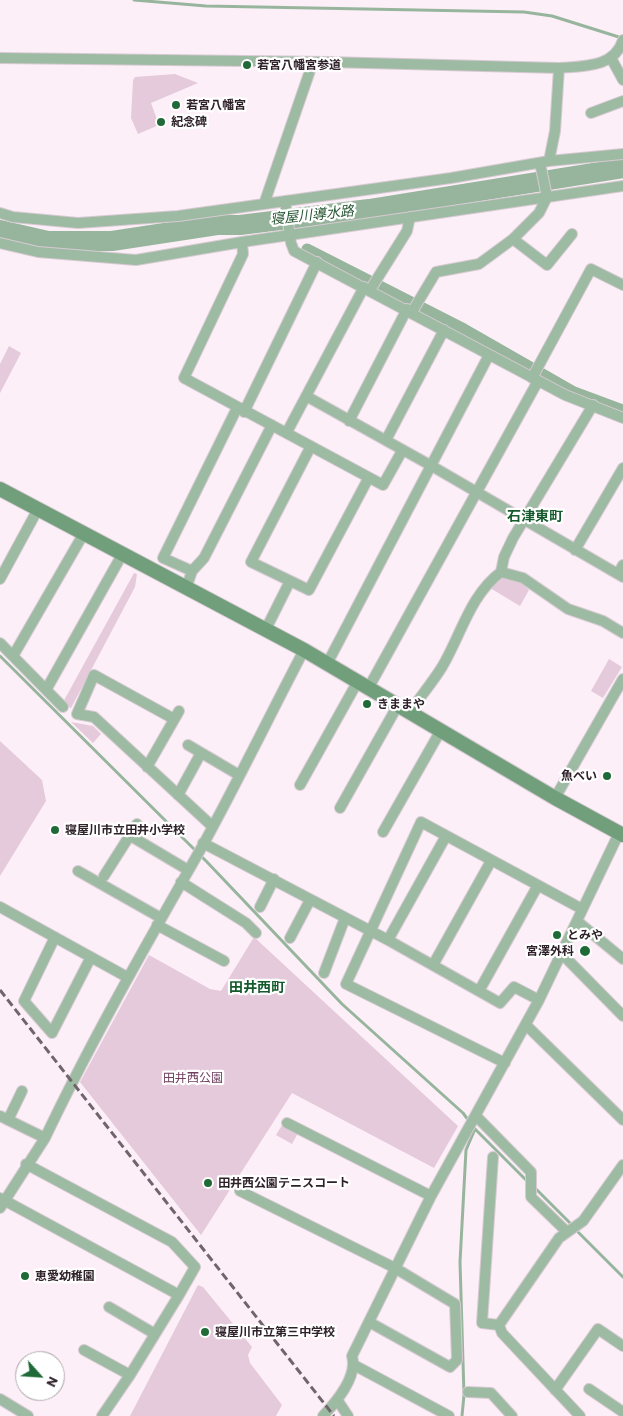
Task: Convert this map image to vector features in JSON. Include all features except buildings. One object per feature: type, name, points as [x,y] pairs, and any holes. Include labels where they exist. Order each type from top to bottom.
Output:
[{"type":"street","points":[[0,58],[313,62],[559,68],[591,66],[611,58],[622,42]]},
{"type":"street","points":[[611,58],[623,80]]},
{"type":"street","points":[[264,204],[313,62]]},
{"type":"street","points":[[349,420],[409,311],[418,303],[436,272],[479,264],[512,239],[539,213],[547,195],[544,164],[555,131],[559,68]]},
{"type":"street","points":[[591,114],[623,101]]},
{"type":"street","points":[[0,212],[13,216],[78,223],[178,216],[623,154]]},
{"type":"street","points":[[0,243],[38,252],[136,260],[289,234],[547,195],[623,186]]},
{"type":"street","points":[[285,202],[289,234],[294,251],[371,286],[409,311],[489,355],[536,375],[565,395],[623,418]]},
{"type":"street","points":[[287,432],[371,286],[407,231],[410,216]]},
{"type":"street","points":[[512,239],[547,265],[572,234]]},
{"type":"street","points":[[242,242],[243,254],[184,378],[241,410],[287,432],[383,486],[402,451]]},
{"type":"street","points":[[192,571],[163,558],[317,262]]},
{"type":"street","points":[[300,785],[364,684],[476,492],[591,269],[622,280]]},
{"type":"street","points":[[386,440],[444,330]]},
{"type":"street","points":[[327,664],[489,355]]},
{"type":"street","points":[[306,396],[430,465],[575,550],[621,572]]},
{"type":"street","points":[[340,808],[404,709],[442,668],[476,598],[488,581],[501,572],[504,557],[513,538],[525,522],[593,405]]},
{"type":"street","points":[[187,586],[192,571],[204,558],[272,424]]},
{"type":"street","points":[[311,446],[251,562],[308,590],[368,479]]},
{"type":"street","points":[[575,550],[623,468]]},
{"type":"street","points":[[0,489],[187,586],[304,650],[555,798],[621,834],[526,1025],[431,1196],[395,1268],[352,1356],[354,1365],[338,1401],[323,1416]]},
{"type":"street","points":[[0,579],[38,509]]},
{"type":"street","points":[[13,656],[84,533]]},
{"type":"street","points":[[46,690],[123,553]]},
{"type":"street","points":[[501,572],[523,578],[568,609],[603,621],[623,633]]},
{"type":"street","points":[[266,629],[290,581]]},
{"type":"street","points":[[0,643],[63,707]]},
{"type":"street","points":[[179,1295],[2,1202],[45,1138],[68,1088],[127,977],[203,844],[304,650]]},
{"type":"street","points":[[147,767],[176,715],[94,675],[77,714],[94,717],[147,767],[212,826]]},
{"type":"street","points":[[555,798],[623,679]]},
{"type":"street","points":[[382,832],[441,730]]},
{"type":"street","points":[[188,745],[239,775]]},
{"type":"street","points":[[178,795],[201,753]]},
{"type":"street","points":[[505,1063],[346,984],[421,822],[582,910]]},
{"type":"street","points":[[104,876],[136,824]]},
{"type":"street","points":[[129,835],[188,870]]},
{"type":"street","points":[[388,940],[446,836]]},
{"type":"street","points":[[203,844],[370,930],[500,1003],[514,987],[539,1000]]},
{"type":"street","points":[[433,965],[491,861]]},
{"type":"street","points":[[78,871],[224,961]]},
{"type":"street","points":[[260,906],[274,879]]},
{"type":"street","points":[[181,882],[246,923],[256,933]]},
{"type":"street","points":[[479,991],[537,887]]},
{"type":"street","points":[[290,938],[310,900]]},
{"type":"street","points":[[0,907],[127,977]]},
{"type":"street","points":[[324,973],[345,918]]},
{"type":"street","points":[[577,920],[623,959]]},
{"type":"street","points":[[55,937],[24,1001],[52,1033],[91,957]]},
{"type":"street","points":[[562,954],[623,1016]]},
{"type":"street","points":[[526,1025],[623,1120]]},
{"type":"street","points":[[22,1091],[4,1118],[45,1138]]},
{"type":"street","points":[[473,1122],[531,1172],[531,1197],[571,1229]]},
{"type":"street","points":[[287,1123],[431,1196]]},
{"type":"street","points":[[494,1157],[482,1323],[499,1325]]},
{"type":"street","points":[[26,1164],[172,1242],[195,1267],[130,1375],[102,1416]]},
{"type":"street","points":[[499,1325],[559,1238],[583,1221],[623,1165]]},
{"type":"street","points":[[240,1191],[395,1268],[455,1304],[457,1360],[450,1367],[369,1322]]},
{"type":"street","points":[[109,1307],[155,1334]]},
{"type":"street","points":[[499,1325],[502,1333],[580,1416]]},
{"type":"street","points":[[555,1390],[598,1328],[623,1346]]},
{"type":"street","points":[[84,1350],[130,1375]]},
{"type":"street","points":[[354,1365],[449,1416]]},
{"type":"street","points":[[589,1389],[623,1412]]},
{"type":"street","points":[[468,1392],[491,1393],[512,1416]]},
{"type":"street","points":[[0,1399],[28,1416]]},
{"type":"street","points":[[338,1401],[348,1416]]},
{"type":"green space","points":[[175,74],[198,83],[151,103],[159,125],[138,134],[131,118],[133,80],[135,77]]},
{"type":"green space","points":[[9,346],[21,353],[0,393],[0,364]]},
{"type":"green space","points":[[134,573],[137,574],[135,587],[71,708],[62,704]]},
{"type":"green space","points":[[508,577],[518,580],[529,590],[520,606],[490,588],[502,578]]},
{"type":"green space","points":[[609,659],[622,667],[603,698],[591,691]]},
{"type":"green space","points":[[71,722],[93,726],[101,734],[93,743]]},
{"type":"green space","points":[[0,741],[42,780],[46,801],[0,876]]},
{"type":"green space","name":"田井西公園","points":[[254,937],[458,1126],[434,1168],[292,1093],[201,1235],[80,1082],[149,955],[210,989],[221,991]]},
{"type":"green space","points":[[282,1125],[298,1133],[292,1144],[276,1135]]},
{"type":"green space","name":"寝屋川市立第三中学校","points":[[198,1285],[203,1287],[252,1347],[248,1355],[250,1363],[282,1405],[276,1416],[130,1416]]},
{"type":"waterway","points":[[134,0],[206,6],[524,12],[552,16],[622,38]]},
{"type":"waterway","name":"寝屋川導水路","points":[[0,230],[48,241],[112,241],[217,225],[240,225],[369,209],[623,168]]},
{"type":"waterway","points":[[307,249],[464,329],[574,392],[623,410]]},
{"type":"waterway","points":[[0,656],[207,862],[342,1004],[463,1113],[475,1129],[527,1181]]},
{"type":"waterway","points":[[462,1416],[464,1395],[460,1262],[466,1150],[475,1129]]},
{"type":"waterway","points":[[534,1187],[572,1225]]},
{"type":"waterway","points":[[576,1230],[623,1277]]},
{"type":"railway","points":[[0,990],[334,1416]]},
{"type":"place","name":"若宮八幡宮参道","points":[[247,65]]},
{"type":"place","name":"若宮八幡宮","points":[[176,105]]},
{"type":"place","name":"紀念碑","points":[[161,122]]},
{"type":"place","name":"きままや","points":[[367,704]]},
{"type":"place","name":"魚べい","points":[[607,776]]},
{"type":"place","name":"寝屋川市立田井小学校","points":[[55,830]]},
{"type":"place","name":"とみや","points":[[557,935]]},
{"type":"place","name":"宮澤外科","points":[[585,951]]},
{"type":"place","name":"田井西公園テニスコート","points":[[208,1183]]},
{"type":"place","name":"恵愛幼稚園","points":[[25,1276]]},
{"type":"place","name":"寝屋川市立第三中学校","points":[[205,1332]]},
{"type":"district","name":"石津東町","points":[[535,516]]},
{"type":"district","name":"田井西町","points":[[257,987]]}]
